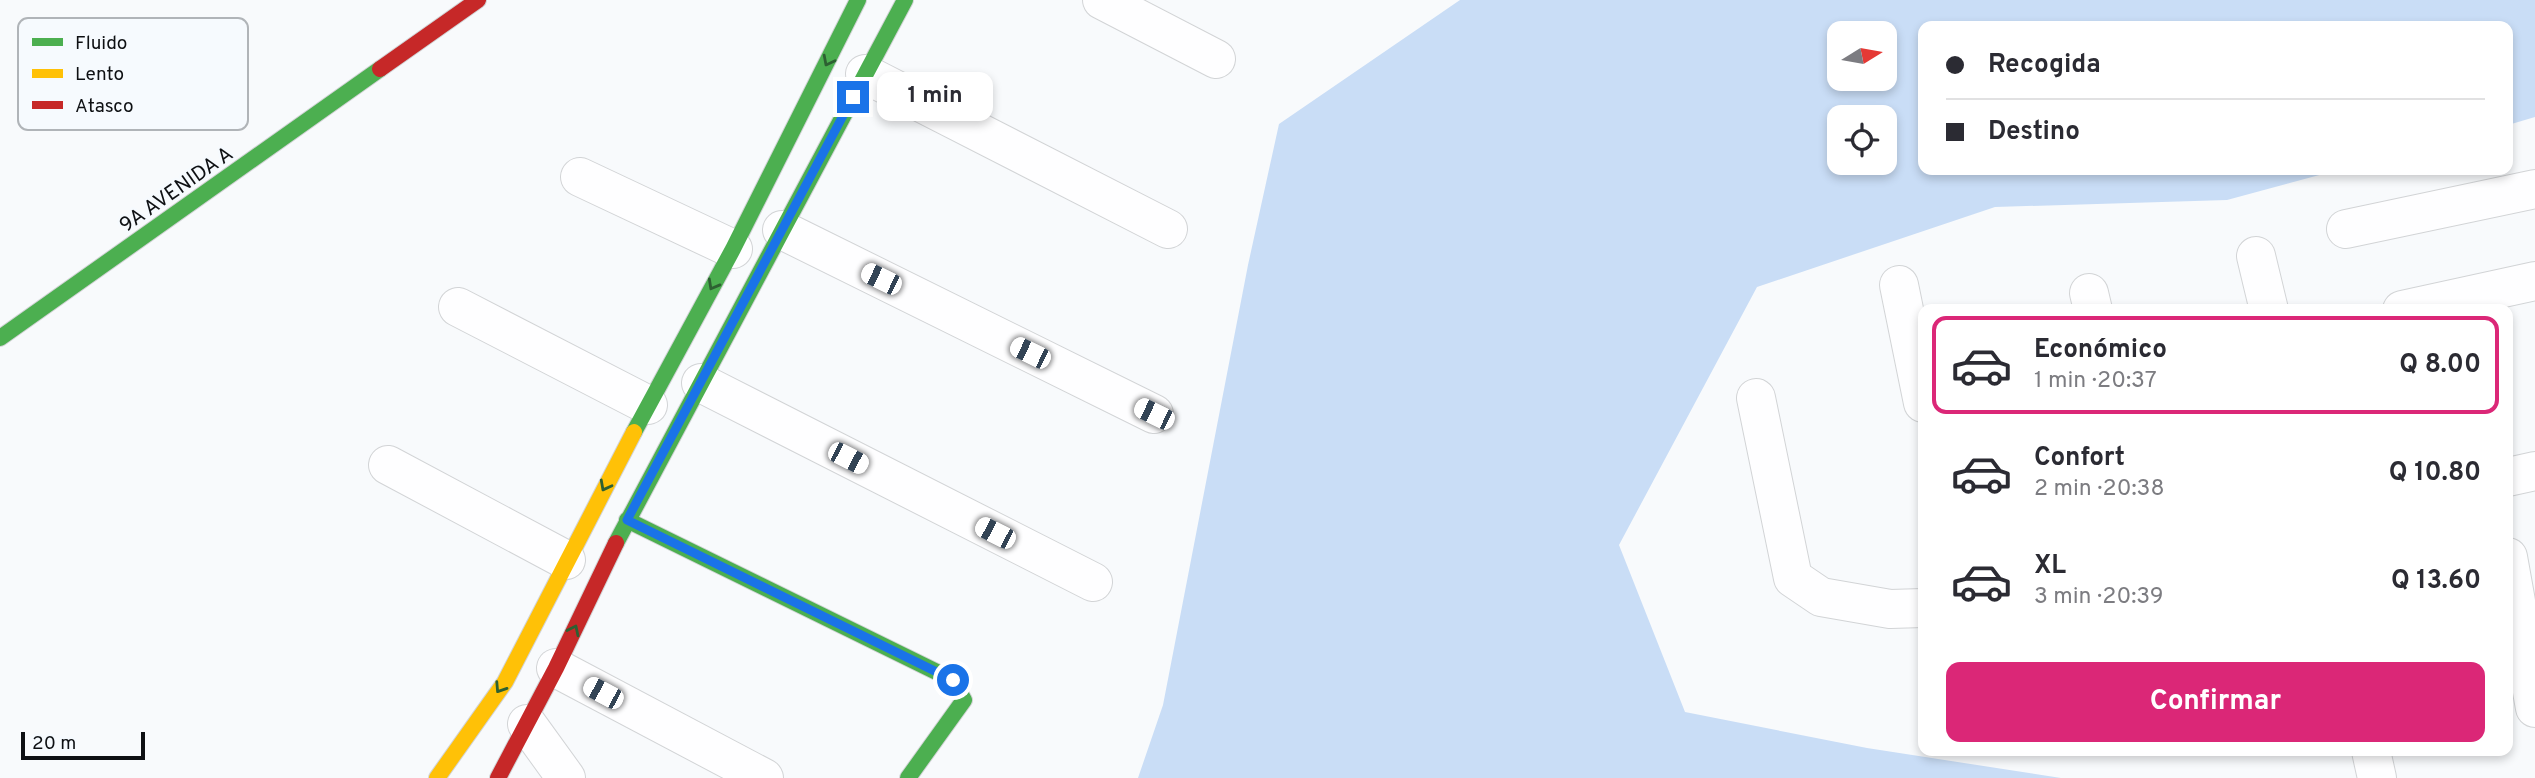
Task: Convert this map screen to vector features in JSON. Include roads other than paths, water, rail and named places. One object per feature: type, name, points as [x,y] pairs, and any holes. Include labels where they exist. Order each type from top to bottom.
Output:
[{"type":"main road","name":"9A AVENIDA A","points":[[0,338],[478,0]]},
{"type":"main road","points":[[437,778],[505,682],[566,560],[733,249],[858,0]]},
{"type":"main road","points":[[498,778],[556,668],[627,520],[905,0]]},
{"type":"main road","points":[[627,520],[953,680],[964,700],[908,778]]},
{"type":"street","points":[[1101,0],[1216,59]]},
{"type":"street","points":[[865,74],[1168,229]]},
{"type":"street","points":[[580,177],[733,249]]},
{"type":"street","points":[[2346,229],[2535,189]]},
{"type":"street","points":[[782,230],[1154,414]]},
{"type":"street","points":[[2256,256],[2268,304]]},
{"type":"street","points":[[2430,304],[2535,281]]},
{"type":"street","points":[[1899,285],[1918,378]]},
{"type":"street","points":[[458,307],[648,405]]},
{"type":"street","points":[[701,383],[1093,582]]},
{"type":"street","points":[[1756,398],[1793,578],[1821,597],[1890,609],[1918,608]]},
{"type":"street","points":[[388,465],[566,560]]},
{"type":"street","points":[[2513,476],[2535,471]]},
{"type":"street","points":[[2513,585],[2535,708]]},
{"type":"street","points":[[556,668],[764,778]]},
{"type":"street","points":[[527,724],[566,778]]},
{"type":"street","points":[[2372,756],[2377,778]]}]
